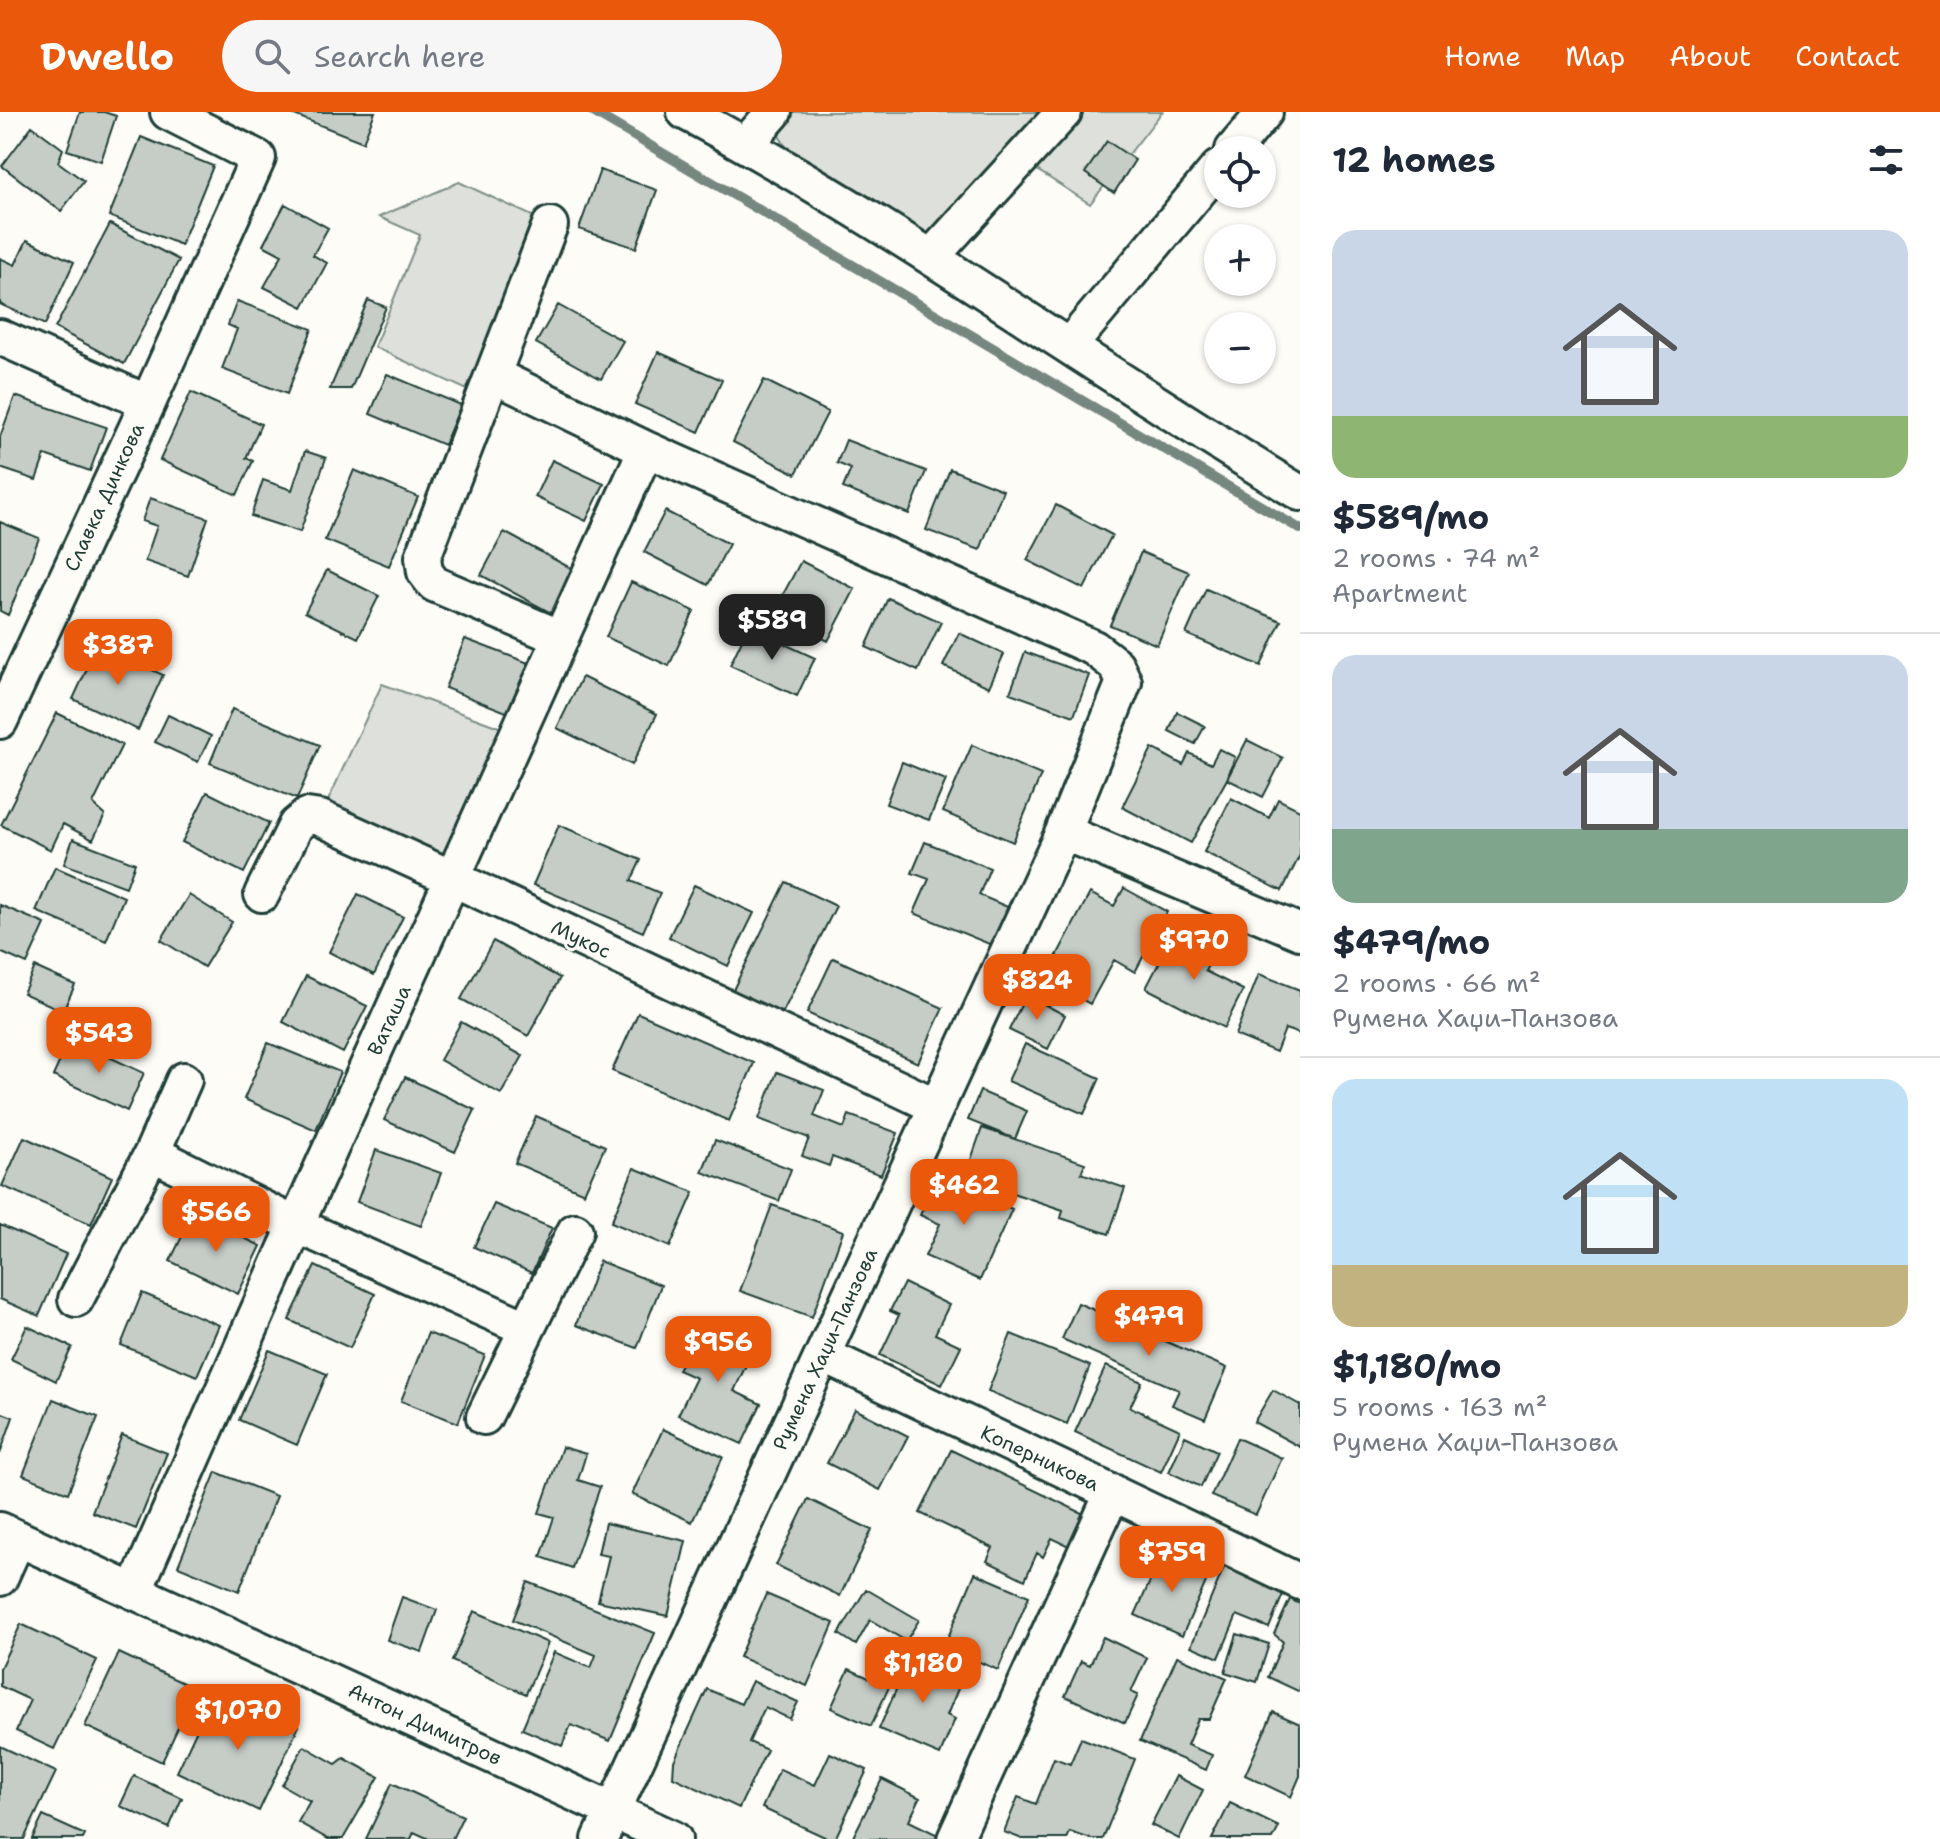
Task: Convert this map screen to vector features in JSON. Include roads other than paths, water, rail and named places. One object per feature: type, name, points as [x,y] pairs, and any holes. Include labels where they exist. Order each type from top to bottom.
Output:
[{"type":"street","name":"Славка Динкова","points":[[0,721],[258,158],[168,112]]},
{"type":"street","points":[[685,112],[746,144],[932,256],[1233,453],[1300,493]]},
{"type":"street","points":[[746,144],[774,112]]},
{"type":"street","points":[[932,256],[1064,112]]},
{"type":"street","points":[[1245,136],[1265,112]]},
{"type":"street","points":[[1069,346],[1204,185]]},
{"type":"street","points":[[550,225],[423,557],[425,572],[434,584],[561,638]]},
{"type":"street","name":"Славка Динкова","points":[[0,337],[148,403]]},
{"type":"street","points":[[493,375],[646,449]]},
{"type":"street","name":"Ваташа","points":[[134,1592],[646,449]]},
{"type":"street","name":"Румена Хаџи-Панзова","points":[[606,1824],[1063,832],[1124,682],[1116,665],[1094,648],[646,449]]},
{"type":"street","name":"Мукос","points":[[262,894],[296,825],[307,816],[320,818],[936,1106]]},
{"type":"street","points":[[1063,832],[1300,932]]},
{"type":"street","points":[[76,1299],[152,1153],[184,1080]]},
{"type":"street","points":[[152,1153],[296,1225],[526,1328]]},
{"type":"street","points":[[484,1417],[575,1231]]},
{"type":"street","name":"Коперникова","points":[[823,1355],[1300,1582]]},
{"type":"street","points":[[955,1839],[1113,1492]]},
{"type":"street","points":[[0,1578],[9,1534]]},
{"type":"street","name":"Антон Димитров","points":[[9,1534],[134,1592],[606,1824],[674,1839]]},
{"type":"waterway","points":[[593,112],[1300,529]]}]
